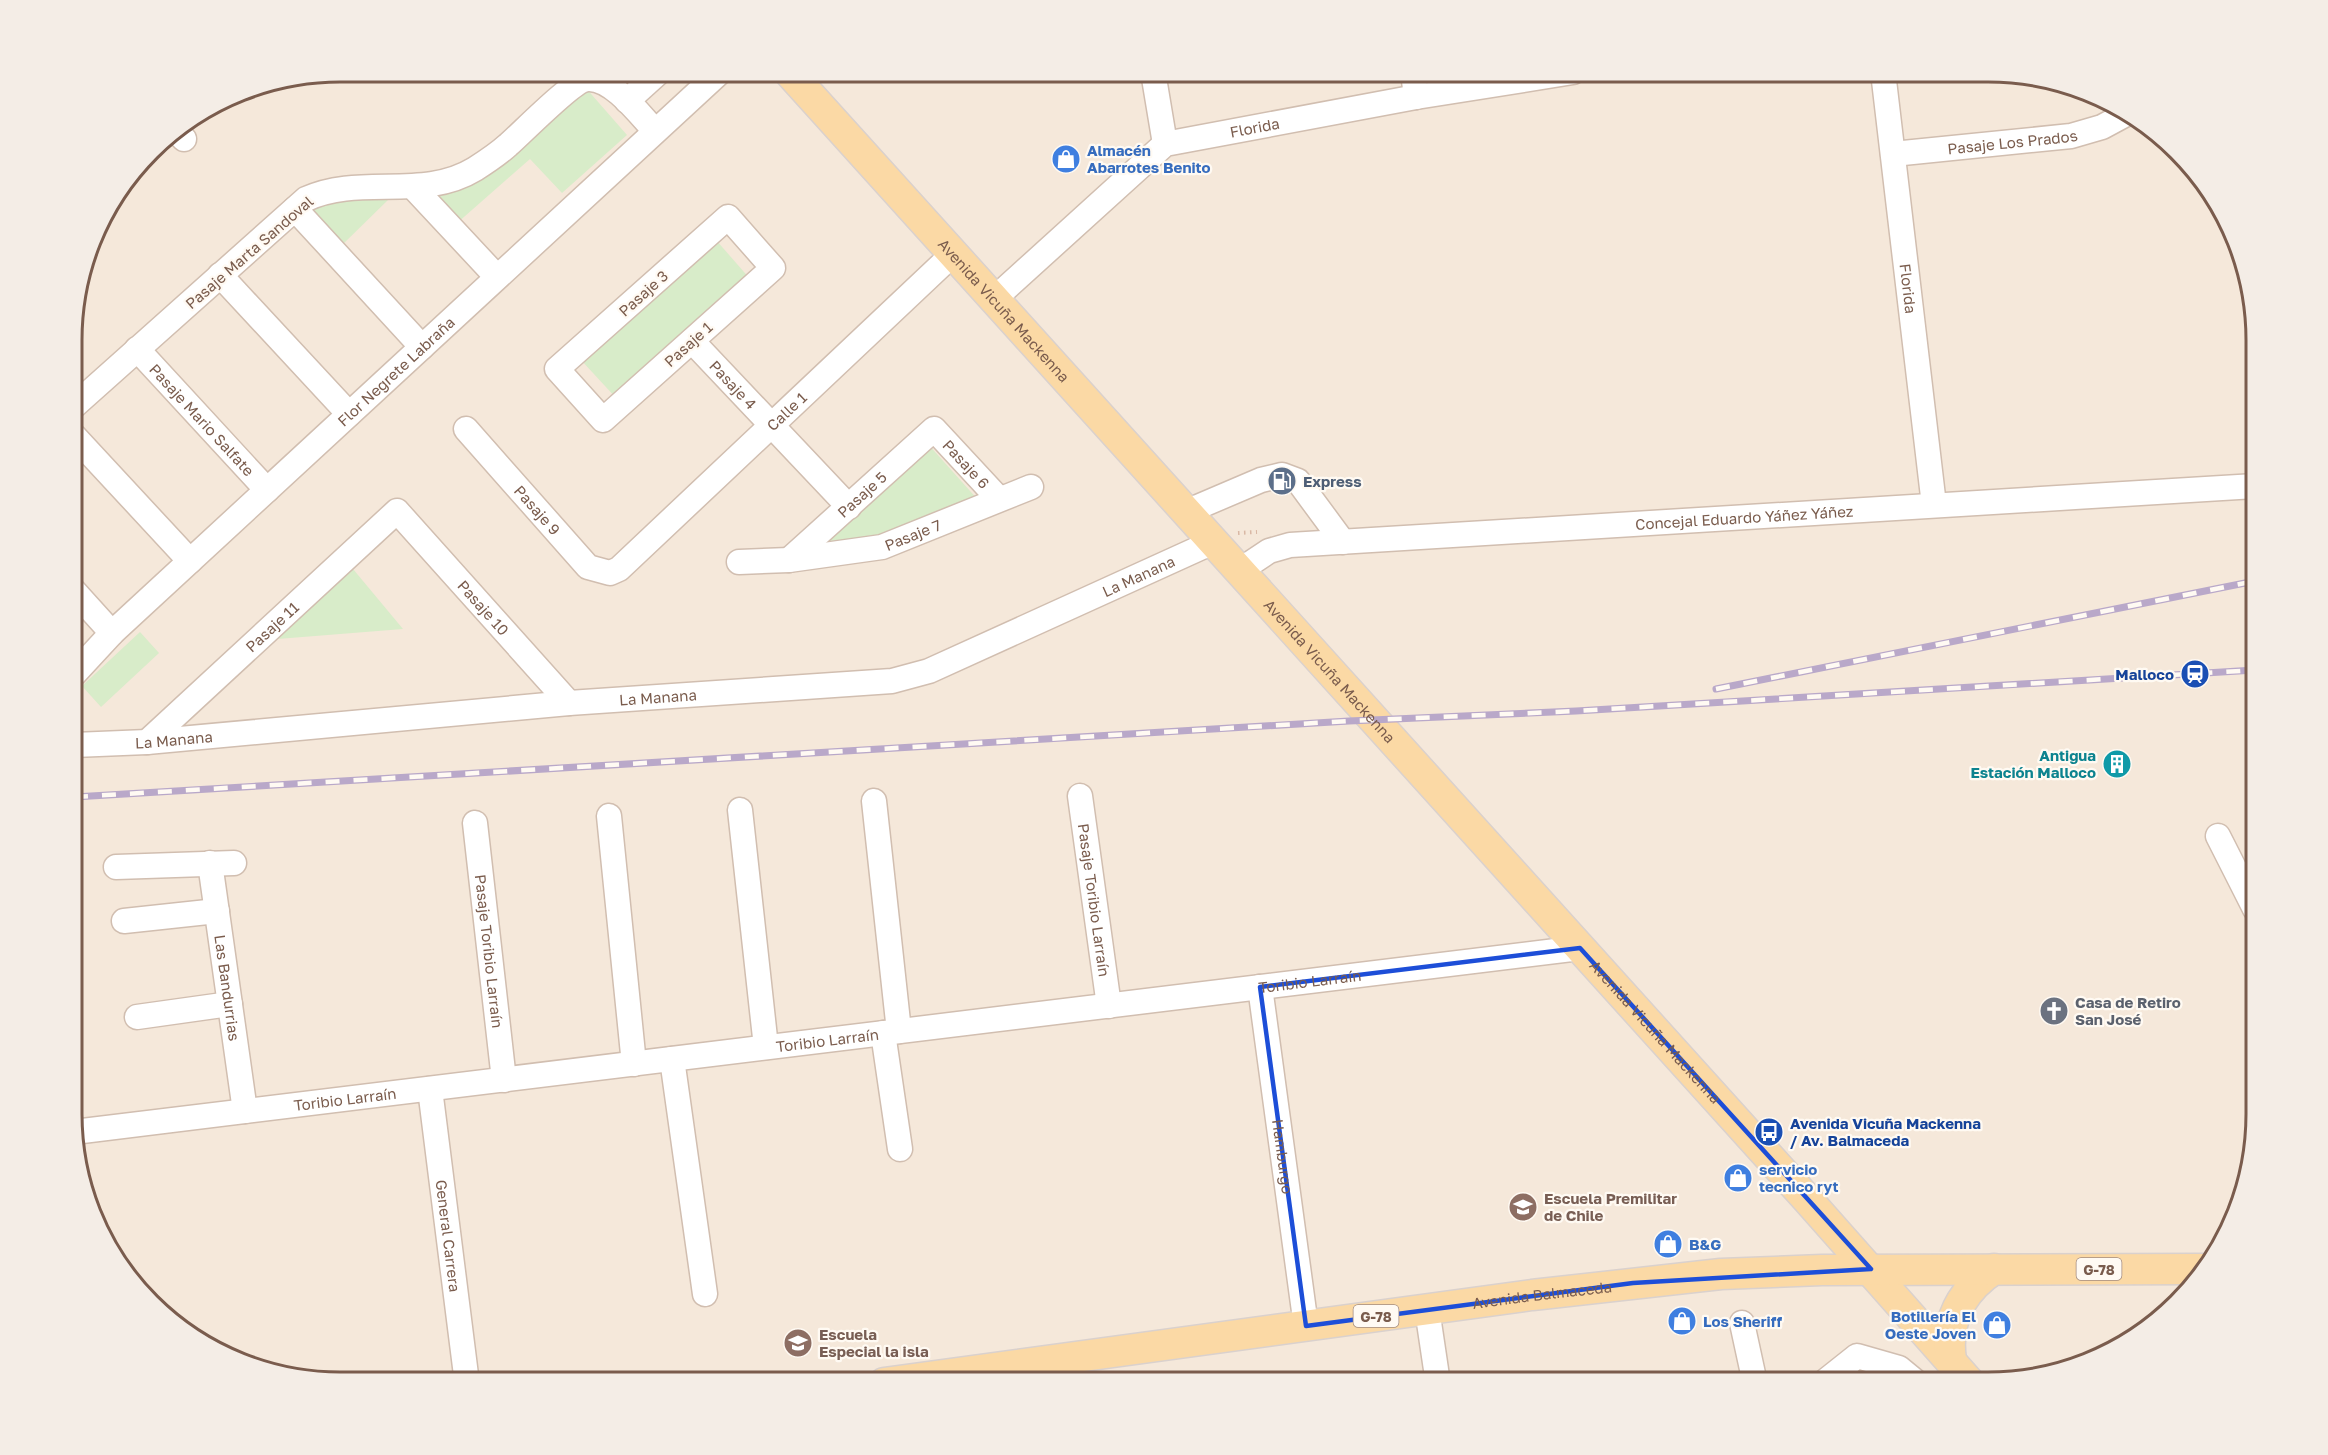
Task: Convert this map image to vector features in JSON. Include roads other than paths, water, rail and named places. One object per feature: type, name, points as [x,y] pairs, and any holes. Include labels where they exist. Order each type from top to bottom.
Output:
[{"type":"main road","name":"Avenida Vicuña Mackenna","points":[[798,82],[1871,1269],[1960,1371]]},
{"type":"main road","name":"Avenida Balmaceda","points":[[965,1372],[1427,1309],[1721,1274],[1871,1269],[2194,1269]]},
{"type":"main road","points":[[1960,1371],[1950,1336],[1955,1311],[1971,1287],[1994,1269]]},
{"type":"street","name":"Pasaje Marta Sandoval","points":[[82,399],[295,209],[314,195],[339,188],[432,185],[473,170],[505,147],[572,88],[583,82]]},
{"type":"street","name":"Pasaje Marta Sandoval","points":[[602,82],[627,101]]},
{"type":"street","points":[[648,82],[627,101],[655,132]]},
{"type":"street","name":"Flor Negrete Labraña","points":[[82,665],[112,633],[709,82]]},
{"type":"street","points":[[994,299],[1164,144],[1155,82]]},
{"type":"street","points":[[1414,82],[1416,97]]},
{"type":"street","name":"Florida","points":[[1164,144],[1416,97],[1510,82]]},
{"type":"street","name":"Florida","points":[[1884,82],[1934,505]]},
{"type":"street","name":"Pasaje Los Prados","points":[[1893,154],[2071,136],[2102,127],[2118,118]]},
{"type":"street","points":[[413,187],[497,277]]},
{"type":"street","points":[[295,209],[422,347]]},
{"type":"street","name":"Pasaje 3","points":[[603,420],[558,369],[728,218],[773,268]]},
{"type":"street","name":"Calle 1","points":[[619,569],[953,254]]},
{"type":"street","name":"Pasaje 1","points":[[603,420],[773,268]]},
{"type":"street","points":[[220,275],[349,414]]},
{"type":"street","name":"Pasaje 4","points":[[692,341],[849,507]]},
{"type":"street","name":"Pasaje Mario Salfate","points":[[137,349],[267,490]]},
{"type":"street","name":"Pasaje 9","points":[[466,429],[588,567],[610,573],[619,569]]},
{"type":"street","name":"Pasaje 5","points":[[789,561],[934,429]]},
{"type":"street","name":"Pasaje 6","points":[[934,429],[999,499]]},
{"type":"street","points":[[82,445],[190,561]]},
{"type":"street","points":[[1186,512],[1261,480],[1282,475],[1298,481],[1343,542]]},
{"type":"street","name":"Pasaje 7","points":[[739,562],[789,561],[882,547],[1031,487]]},
{"type":"street","name":"Concejal Eduardo Yáñez Yáñez","points":[[1239,571],[1279,547],[2246,487]]},
{"type":"street","name":"Pasaje 10","points":[[397,511],[569,704]]},
{"type":"street","name":"Pasaje 11","points":[[147,742],[397,511]]},
{"type":"street","name":"La Manana","points":[[82,746],[147,742],[569,704],[874,684],[909,678],[938,667],[1213,542]]},
{"type":"street","points":[[82,600],[112,633]]},
{"type":"street","name":"Pasaje Toribio Larraín","points":[[1080,796],[1109,1005]]},
{"type":"street","points":[[874,801],[900,1149]]},
{"type":"street","points":[[740,810],[766,1047]]},
{"type":"street","points":[[609,816],[634,1064]]},
{"type":"street","name":"Pasaje Toribio Larraín","points":[[475,823],[504,1080]]},
{"type":"street","points":[[2218,836],[2246,891]]},
{"type":"street","name":"Las Bandurrias","points":[[116,867],[222,863],[217,911],[245,1111]]},
{"type":"street","points":[[124,921],[217,911]]},
{"type":"street","name":"Toribio Larraín","points":[[83,1131],[1580,948]]},
{"type":"street","name":"Hamburgo","points":[[1260,987],[1306,1326]]},
{"type":"street","points":[[137,1017],[230,1004]]},
{"type":"street","points":[[672,1059],[705,1294]]},
{"type":"street","name":"General Carrera","points":[[430,1089],[466,1372]]},
{"type":"street","points":[[1427,1309],[1436,1372]]},
{"type":"street","points":[[1742,1323],[1753,1372]]},
{"type":"street","points":[[1837,1372],[1857,1356],[1899,1368],[1904,1372]]},
{"type":"railway","points":[[1716,689],[2246,583]]},
{"type":"railway","points":[[82,797],[2246,671]]},
{"type":"place","name":"Almacén Abarrotes Benito","points":[[1066,159]]},
{"type":"place","name":"Express","points":[[1282,481]]},
{"type":"place","name":"Malloco","points":[[2195,674]]},
{"type":"place","name":"Antigua Estación Malloco","points":[[2117,764]]},
{"type":"place","name":"Casa de Retiro San José","points":[[2054,1011]]},
{"type":"place","name":"Avenida Vicuña Mackenna / Av. Balmaceda","points":[[1769,1132]]},
{"type":"place","name":"servicio tecnico ryt","points":[[1738,1178]]},
{"type":"place","name":"Escuela Premilitar de Chile","points":[[1523,1207]]},
{"type":"place","name":"B&G","points":[[1668,1244]]},
{"type":"place","name":"Los Sheriff","points":[[1682,1321]]},
{"type":"place","name":"Botillería El Oeste Joven","points":[[1997,1325]]},
{"type":"place","name":"Escuela Especial la isla","points":[[798,1343]]}]
